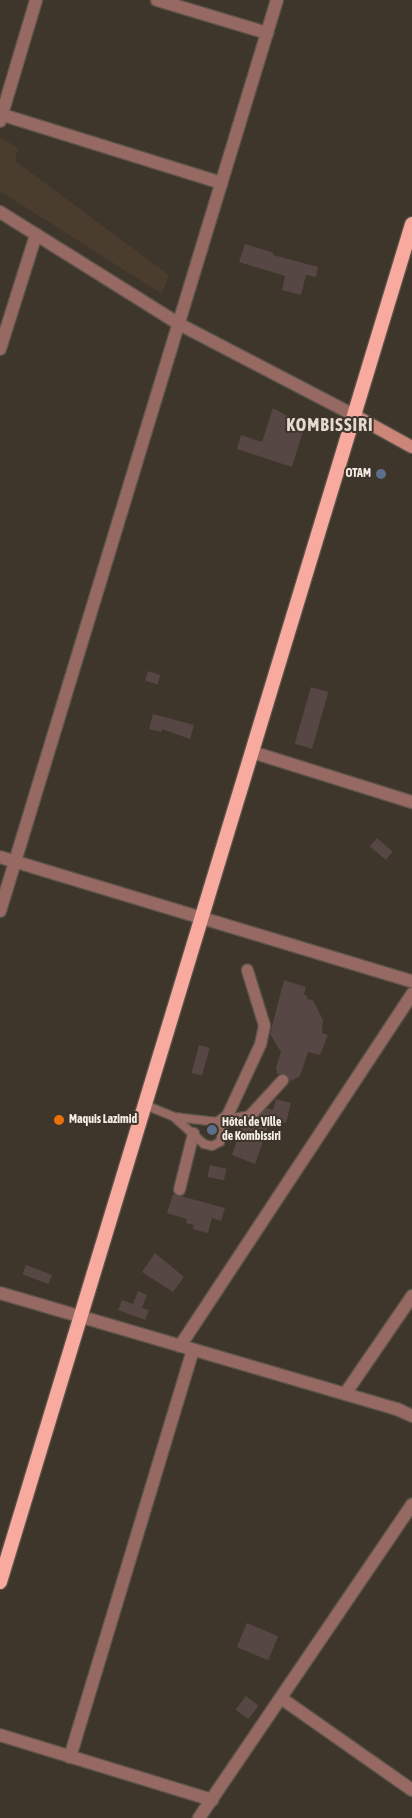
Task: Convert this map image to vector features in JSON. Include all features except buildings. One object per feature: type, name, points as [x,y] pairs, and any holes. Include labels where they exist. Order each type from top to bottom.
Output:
[{"type":"highway","points":[[0,1582],[354,415],[409,243],[412,224]]},
{"type":"main road","points":[[354,415],[412,447]]},
{"type":"street","points":[[36,0],[1,116],[221,183]]},
{"type":"street","points":[[157,0],[267,33]]},
{"type":"street","points":[[0,910],[277,0]]},
{"type":"street","points":[[0,212],[178,324],[354,415]]},
{"type":"street","points":[[0,349],[36,235]]},
{"type":"street","points":[[252,752],[412,802]]},
{"type":"street","points":[[0,857],[412,981]]},
{"type":"street","points":[[218,1122],[227,1115],[260,1044],[264,1025],[247,970]]},
{"type":"street","points":[[180,1346],[412,994]]},
{"type":"street","points":[[218,1122],[249,1116],[282,1080]]},
{"type":"street","points":[[179,1189],[194,1133]]},
{"type":"street","points":[[0,1293],[397,1409],[412,1416]]},
{"type":"street","points":[[345,1394],[412,1296]]},
{"type":"street","points":[[70,1757],[193,1350]]},
{"type":"street","points":[[199,1818],[412,1505]]},
{"type":"street","points":[[281,1698],[412,1790]]},
{"type":"street","points":[[0,1736],[212,1800]]},
{"type":"lane","points":[[145,1105],[174,1117],[218,1122],[223,1128],[220,1142],[212,1146],[204,1144],[174,1117]]},
{"type":"shaded area","points":[[0,137],[18,148],[15,161],[169,275],[162,294],[0,191]]},
{"type":"place","name":"OTAM","points":[[381,474]]},
{"type":"place","name":"Maquis Lazimid","points":[[59,1120]]},
{"type":"place","name":"Hôtel de Ville de Kombissiri","points":[[212,1130]]},
{"type":"district","name":"KOMBISSIRI","points":[[330,425]]}]
